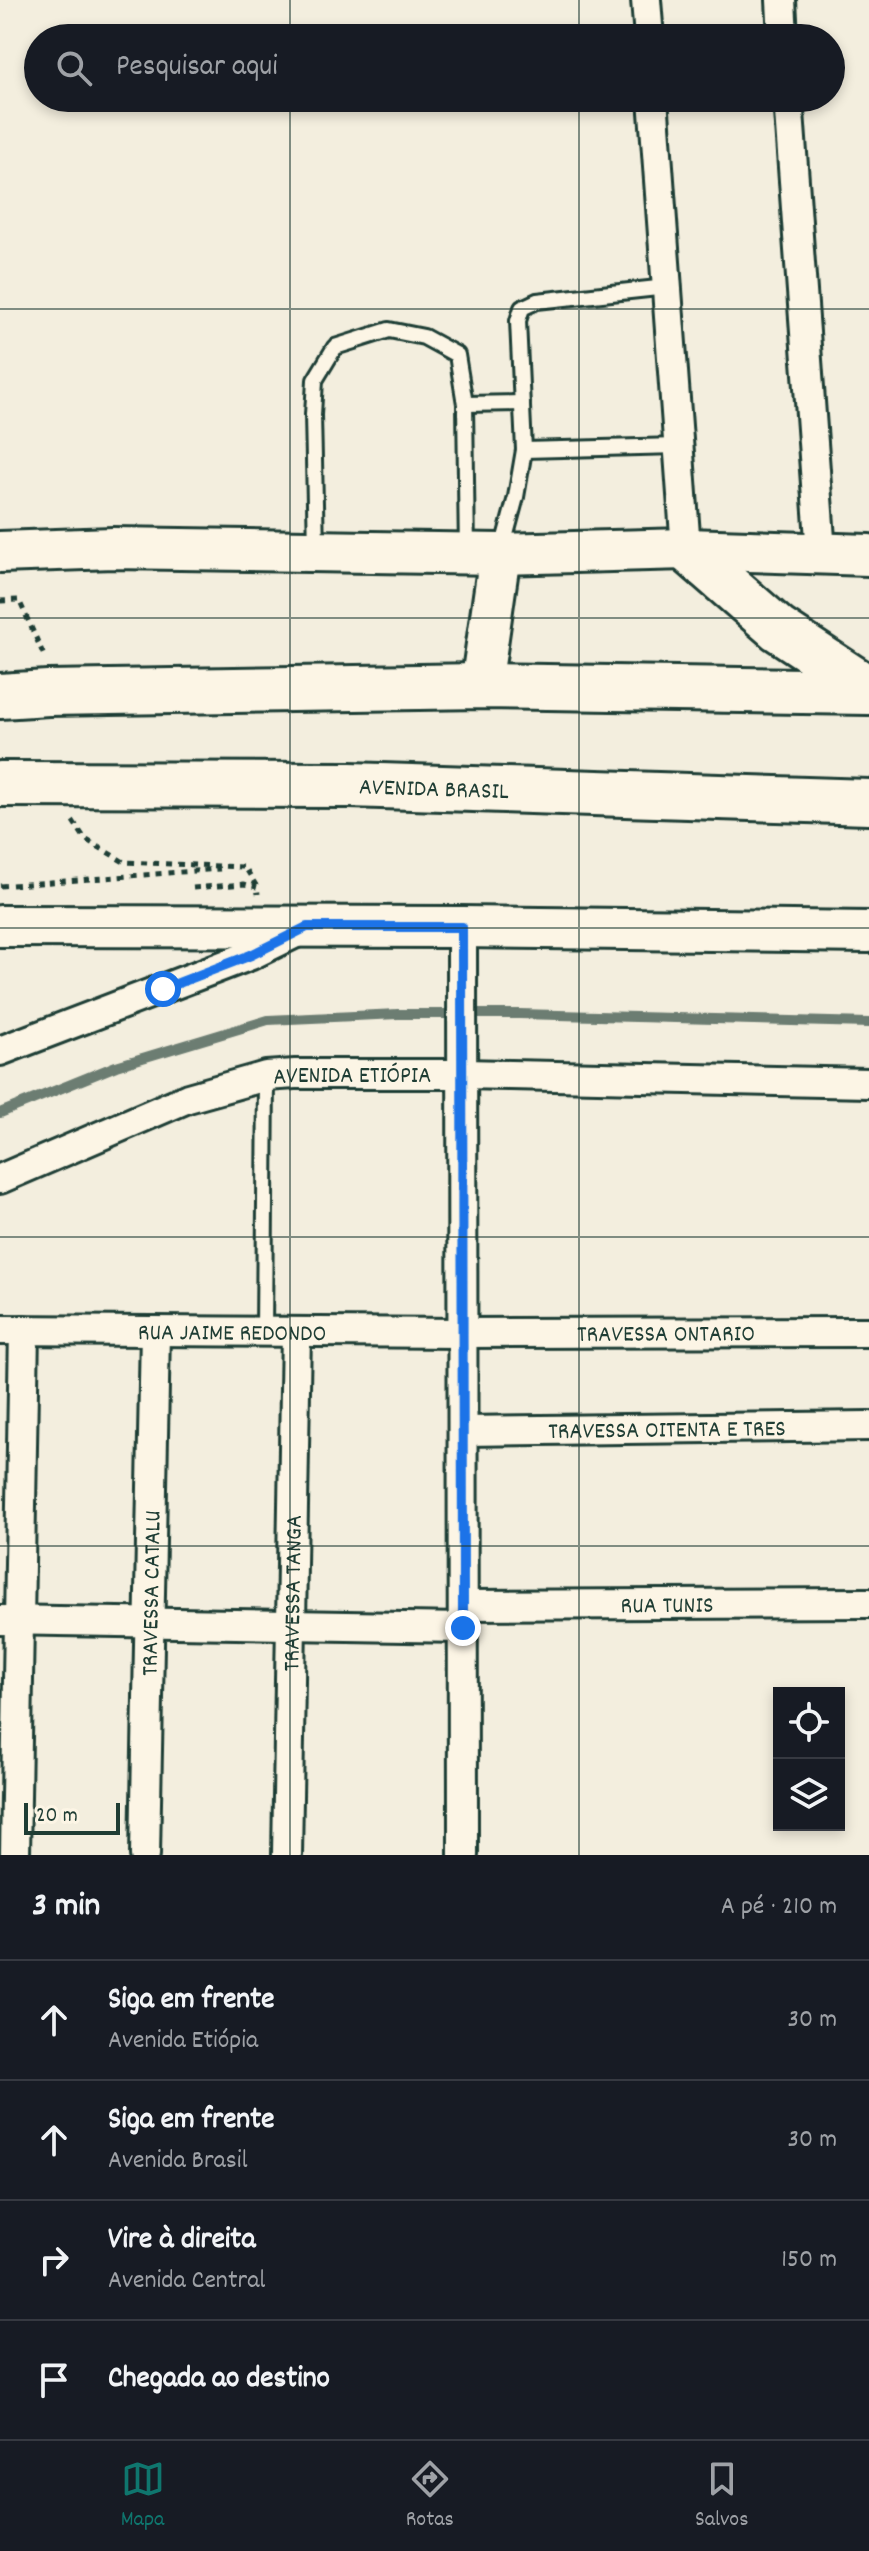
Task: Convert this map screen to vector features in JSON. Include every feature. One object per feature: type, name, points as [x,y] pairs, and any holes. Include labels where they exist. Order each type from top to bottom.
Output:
[{"type":"highway","points":[[686,549],[778,629],[869,690]]},
{"type":"highway","points":[[0,696],[481,686],[869,690]]},
{"type":"highway","name":"AVENIDA BRASIL","points":[[0,784],[350,785],[869,802]]},
{"type":"street","points":[[646,0],[648,24]]},
{"type":"street","points":[[781,0],[782,24]]},
{"type":"street","points":[[654,112],[686,549]]},
{"type":"street","points":[[789,112],[821,553]]},
{"type":"street","points":[[0,552],[113,548],[484,553],[686,549],[869,555]]},
{"type":"street","points":[[481,686],[484,553]]},
{"type":"street","points":[[0,926],[307,927],[462,947],[869,932]]},
{"type":"street","points":[[0,1051],[251,955],[307,927]]},
{"type":"street","points":[[462,947],[463,1855]]},
{"type":"street","name":"AVENIDA ETIÓPIA","points":[[0,1179],[188,1098],[266,1076],[463,1074],[869,1083]]},
{"type":"street","points":[[12,1330],[9,1621],[15,1855]]},
{"type":"street","name":"RUA JAIME REDONDO","points":[[12,1330],[463,1333]]},
{"type":"street","name":"TRAVESSA CATALU","points":[[145,1855],[155,1331]]},
{"type":"street","name":"TRAVESSA TANGA","points":[[287,1855],[296,1332]]},
{"type":"street","name":"TRAVESSA ONTARIO","points":[[463,1333],[869,1332]]},
{"type":"street","name":"TRAVESSA OITENTA E TRES","points":[[463,1431],[869,1426]]},
{"type":"street","name":"RUA TUNIS","points":[[9,1621],[291,1626],[869,1603]]},
{"type":"lane","points":[[484,553],[516,497],[524,450],[518,321],[522,308],[537,301],[667,287]]},
{"type":"lane","points":[[316,551],[315,380],[335,347],[389,330],[424,337],[457,355],[484,553]]},
{"type":"lane","points":[[465,404],[522,403]]},
{"type":"lane","points":[[524,450],[678,446]]},
{"type":"lane","points":[[264,1332],[266,1076]]},
{"type":"path","points":[[0,601],[19,600],[45,657],[48,693]]},
{"type":"path","points":[[62,783],[64,806],[85,839],[124,862],[245,867]]},
{"type":"path","points":[[0,886],[245,867]]},
{"type":"path","points":[[245,867],[257,887],[260,927]]},
{"type":"path","points":[[244,884],[257,887]]},
{"type":"waterway","points":[[0,1113],[116,1066],[268,1020],[398,1014],[519,1014],[869,1023]]},
{"type":"route","points":[[163,989],[251,955],[307,927],[462,927],[463,1628]]}]
